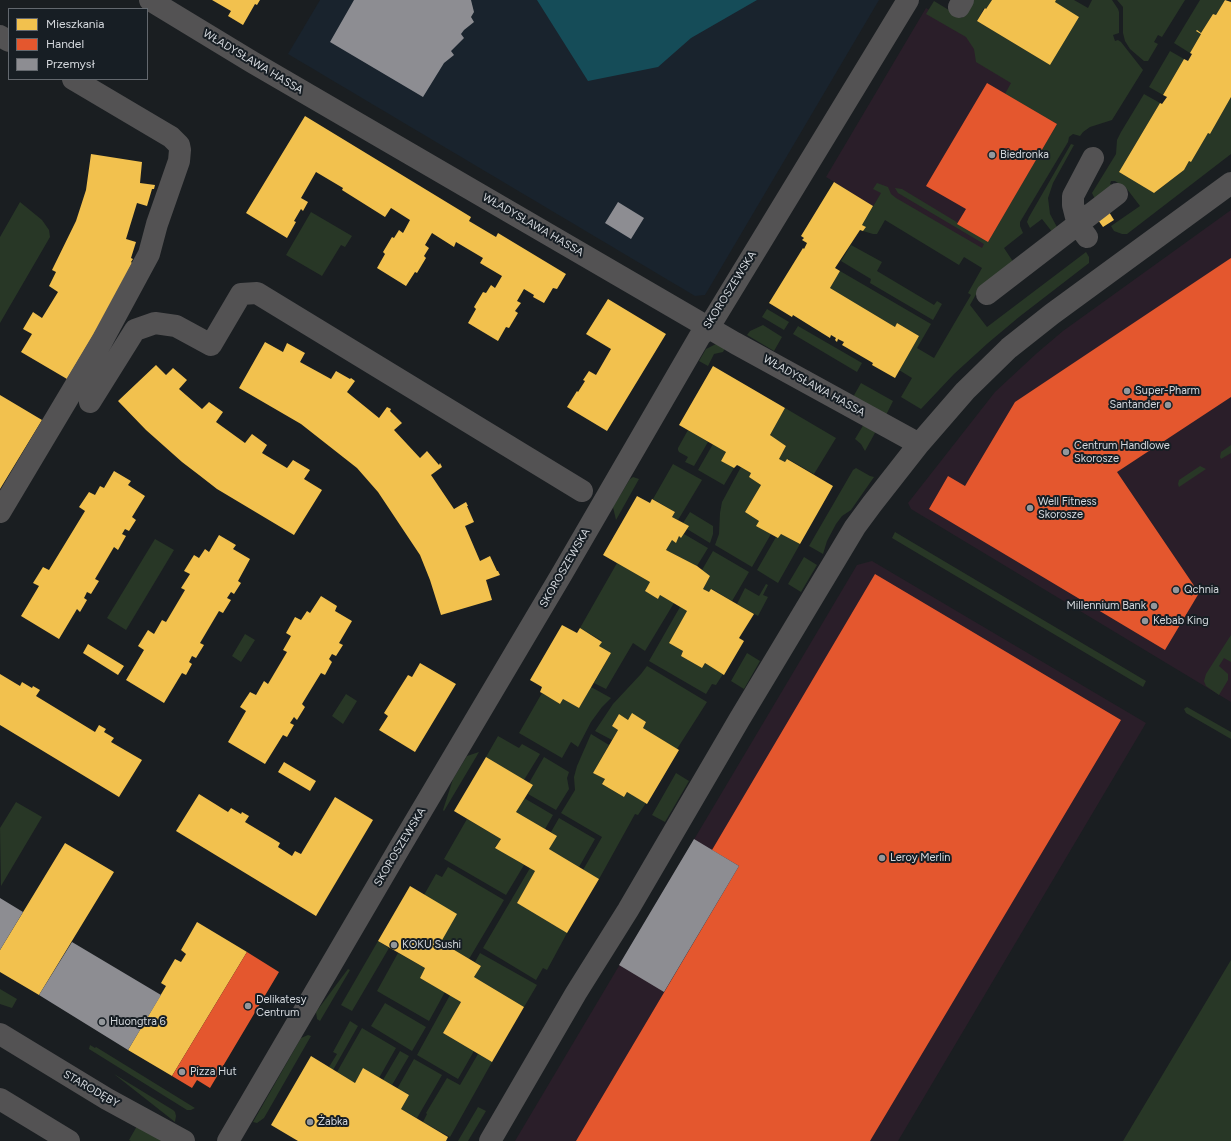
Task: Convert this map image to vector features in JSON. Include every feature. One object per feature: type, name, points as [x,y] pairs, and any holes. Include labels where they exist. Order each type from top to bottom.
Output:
[{"type":"street","name":"WŁADYSŁAWA HASSA","points":[[150,0],[252,62],[709,328],[919,444]]},
{"type":"street","name":"SKOROSZEWSKA","points":[[228,1141],[700,336],[709,328],[908,0]]},
{"type":"street","points":[[0,512],[102,341],[149,254],[157,224],[179,161],[179,145],[171,137],[75,80]]},
{"type":"street","points":[[1083,231],[1073,205],[1073,196],[1093,158]]},
{"type":"street","points":[[490,1141],[568,1006],[628,910],[830,568],[872,504],[919,444],[965,391],[1009,348],[1052,314],[1231,183]]},
{"type":"street","points":[[987,294],[1083,231],[1118,194]]},
{"type":"street","points":[[90,402],[135,330],[155,323],[176,326],[211,345],[241,294],[257,293],[582,491]]},
{"type":"street","name":"STARODĘBY","points":[[0,1034],[107,1099],[184,1141]]},
{"type":"street","points":[[0,1099],[69,1141]]},
{"type":"shaded area","points":[[320,0],[879,0],[705,295],[695,296],[288,54]]},
{"type":"shaded area","points":[[926,8],[1085,103],[994,256],[881,194],[873,206],[826,177]]},
{"type":"shaded area","name":"Centrum Handlowe Skorosze","points":[[1231,210],[1231,702],[911,509],[908,503],[995,392],[1037,353],[1063,331]]},
{"type":"shaded area","name":"Leroy Merlin","points":[[872,561],[1146,723],[898,1141],[515,1141],[857,565]]},
{"type":"green space","points":[[973,0],[992,0],[986,9],[984,8],[977,21],[1050,65],[1056,0],[1074,0],[1088,8],[1092,0],[1112,0],[1119,12],[1119,33],[1113,35],[1115,41],[1118,40],[1121,42],[1143,70],[1112,120],[1090,127],[1080,136],[1073,134],[1069,137],[1068,142],[1020,222],[1023,233],[1004,248],[1014,263],[979,289],[970,305],[987,327],[1086,252],[1089,257],[1089,263],[988,343],[954,374],[921,409],[901,397],[912,378],[899,370],[919,336],[897,323],[895,327],[830,288],[840,271],[931,324],[917,348],[934,358],[971,295],[968,293],[982,268],[964,257],[959,265],[885,220],[877,234],[863,231],[866,227],[862,225],[881,193],[873,189],[877,183],[888,187],[891,194],[896,198],[982,248],[984,244],[898,193],[895,188],[902,189],[988,241],[1057,124],[1005,94],[1011,83],[976,62],[974,49],[966,37],[926,14],[934,1],[962,18]]},
{"type":"green space","points":[[1117,0],[1185,0],[1162,37],[1158,35],[1154,42],[1158,44],[1148,61],[1144,61],[1130,49],[1125,41],[1123,33],[1123,7]]},
{"type":"green space","points":[[1200,0],[1225,0],[1216,15],[1213,14],[1201,33],[1196,31],[1201,34],[1190,53],[1174,43]]},
{"type":"green space","points":[[1170,51],[1184,59],[1163,95],[1149,87]]},
{"type":"green space","points":[[1144,94],[1160,103],[1119,172],[1154,193],[1184,170],[1189,161],[1191,162],[1208,133],[1210,134],[1231,97],[1231,154],[1127,234],[1122,234],[1114,231],[1111,226],[1140,206],[1127,189],[1115,181],[1111,181],[1110,184],[1113,185],[1095,199],[1092,193],[1116,154],[1117,140]]},
{"type":"green space","points":[[1071,144],[1074,145],[1053,183],[1048,198],[1050,214],[1058,229],[1053,233],[1042,219],[1030,228],[1027,222],[1029,217]]},
{"type":"green space","points":[[20,202],[42,220],[49,230],[50,237],[0,323],[0,237]]},
{"type":"green space","points":[[311,212],[352,236],[345,247],[341,245],[322,276],[286,255]]},
{"type":"green space","points":[[851,245],[882,262],[877,271],[934,305],[937,301],[942,304],[933,320],[870,283],[871,279],[841,261]]},
{"type":"green space","points":[[767,309],[789,322],[784,330],[762,317]]},
{"type":"green space","points":[[763,325],[782,337],[774,351],[747,335],[750,331]]},
{"type":"green space","points":[[798,326],[862,363],[857,372],[793,334]]},
{"type":"green space","points":[[716,344],[726,346],[723,352],[714,354],[708,366],[699,361],[706,349]]},
{"type":"green space","points":[[861,383],[893,401],[886,415],[853,397]]},
{"type":"green space","points":[[785,408],[836,438],[814,474],[788,459],[785,462],[779,459],[786,446],[770,435]]},
{"type":"green space","points":[[864,424],[876,431],[865,451],[861,444],[855,439]]},
{"type":"green space","points":[[688,430],[708,442],[694,466],[685,462],[688,457],[678,450]]},
{"type":"green space","points":[[713,444],[726,452],[721,461],[734,468],[724,485],[698,470]]},
{"type":"green space","points":[[1231,445],[1231,453],[1221,459],[1221,452]]},
{"type":"green space","points":[[673,464],[702,480],[678,520],[672,517],[675,512],[653,499]]},
{"type":"green space","points":[[1200,466],[1206,469],[1179,487],[1179,480]]},
{"type":"green space","points":[[741,467],[751,473],[749,477],[761,485],[745,512],[759,521],[757,526],[771,534],[752,567],[715,545],[719,534],[722,502]]},
{"type":"green space","points":[[856,468],[874,477],[851,510],[842,516],[836,524],[827,541],[823,554],[809,546],[853,470]]},
{"type":"green space","points":[[633,477],[639,479],[616,520],[613,507],[630,479]]},
{"type":"green space","points":[[690,512],[713,526],[713,534],[710,543],[687,529],[688,526],[683,523]]},
{"type":"green space","points":[[895,532],[1146,681],[1143,687],[892,538]]},
{"type":"green space","points":[[684,534],[708,548],[697,566],[666,550],[672,540],[676,542],[679,536],[681,538]]},
{"type":"green space","points":[[781,534],[800,544],[778,583],[757,570],[776,537],[778,538]]},
{"type":"green space","points":[[155,539],[174,550],[126,630],[107,618]]},
{"type":"green space","points":[[713,551],[749,572],[732,601],[712,589],[709,592],[703,589],[710,576],[702,572],[702,570]]},
{"type":"green space","points":[[804,557],[817,565],[801,592],[788,584]]},
{"type":"green space","points":[[617,563],[650,582],[645,591],[658,599],[660,595],[674,603],[645,651],[633,643],[606,689],[594,683],[611,653],[599,646],[602,641],[580,628]]},
{"type":"green space","points":[[766,584],[768,585],[763,595],[768,597],[758,616],[737,604],[745,588],[759,596]]},
{"type":"green space","points":[[680,607],[687,611],[669,643],[683,651],[681,656],[702,668],[705,663],[723,674],[716,685],[712,684],[706,694],[649,661]]},
{"type":"green space","points":[[245,634],[255,640],[241,662],[232,656]]},
{"type":"green space","points":[[1231,635],[1231,662],[1224,658],[1219,666],[1228,674],[1228,680],[1219,695],[1206,686],[1204,681],[1206,674]]},
{"type":"green space","points":[[747,653],[760,661],[744,689],[731,681]]},
{"type":"green space","points":[[647,666],[707,702],[677,749],[643,728],[646,722],[632,714],[628,720],[619,714],[612,726],[618,730],[612,740],[595,731],[613,704]]},
{"type":"green space","points":[[591,687],[611,698],[591,722],[578,747],[571,742],[562,758],[519,733],[542,693],[560,704],[563,699],[579,708]]},
{"type":"green space","points":[[346,694],[357,701],[343,724],[332,716]]},
{"type":"green space","points":[[1187,707],[1231,732],[1231,739],[1186,713],[1184,709]]},
{"type":"green space","points":[[591,734],[609,745],[593,773],[605,779],[602,784],[624,797],[627,792],[646,803],[638,815],[635,814],[599,879],[583,870],[602,837],[561,813],[575,790],[574,777],[577,766]]},
{"type":"green space","points":[[498,736],[519,748],[522,744],[540,754],[524,780],[486,757]]},
{"type":"green space","points":[[479,752],[444,811],[443,810],[453,779],[467,756]]},
{"type":"green space","points":[[544,757],[569,772],[567,778],[569,789],[556,810],[528,794],[533,785],[529,783]]},
{"type":"green space","points":[[676,773],[689,781],[665,822],[652,815]]},
{"type":"green space","points":[[524,798],[553,815],[545,829],[516,812]]},
{"type":"green space","points":[[16,802],[42,817],[1,886],[0,828]]},
{"type":"green space","points":[[559,818],[595,839],[579,867],[549,849],[556,836],[551,832]]},
{"type":"green space","points":[[467,819],[501,839],[495,847],[524,865],[506,895],[444,859]]},
{"type":"green space","points":[[448,867],[504,900],[469,959],[441,942],[424,895],[436,874],[442,877]]},
{"type":"green space","points":[[530,868],[535,871],[517,903],[567,933],[547,970],[543,968],[536,980],[483,948]]},
{"type":"green space","points":[[378,941],[389,948],[352,1011],[341,1005]]},
{"type":"green space","points":[[398,953],[425,968],[420,978],[445,992],[429,1021],[377,991]]},
{"type":"green space","points":[[480,953],[537,985],[524,1007],[474,977],[481,966],[475,962]]},
{"type":"green space","points":[[1231,960],[1231,1141],[1123,1141]]},
{"type":"green space","points":[[348,969],[350,970],[320,1021],[317,1019],[316,1012]]},
{"type":"green space","points":[[0,989],[17,999],[12,1008],[0,1004]]},
{"type":"green space","points":[[450,995],[461,1002],[443,1033],[474,1051],[458,1079],[417,1055]]},
{"type":"green space","points":[[385,1003],[426,1027],[412,1051],[371,1026]]},
{"type":"green space","points":[[350,1021],[358,1026],[333,1070],[329,1067],[337,1054],[333,1052]]},
{"type":"green space","points":[[362,1028],[396,1048],[379,1078],[363,1069],[355,1083],[337,1072]]},
{"type":"green space","points":[[308,1035],[311,1036],[264,1118],[257,1123],[253,1122],[301,1038]]},
{"type":"green space","points":[[90,1045],[95,1048],[96,1047],[195,1108],[187,1110],[89,1049]]},
{"type":"green space","points":[[400,1051],[409,1056],[392,1085],[383,1080]]},
{"type":"green space","points":[[478,1054],[492,1062],[450,1137],[423,1122],[427,1114],[426,1113],[447,1078],[460,1085]]},
{"type":"green space","points":[[414,1059],[442,1075],[417,1118],[401,1109],[397,1089]]},
{"type":"green space","points":[[114,1074],[173,1110],[176,1116],[175,1122]]},
{"type":"green space","points":[[478,1107],[486,1111],[468,1141],[458,1141]]},
{"type":"green space","points":[[137,1126],[162,1141],[129,1140]]},
{"type":"water","points":[[537,0],[757,0],[691,38],[658,67],[588,81]]},
{"type":"building: Mieszkania","points":[[212,0],[260,0],[257,5],[255,4],[243,25],[228,16],[231,11]]},
{"type":"building: Mieszkania","points":[[992,0],[1056,0],[1055,2],[1079,17],[1050,65],[977,21]]},
{"type":"building: Mieszkania","points":[[1225,0],[1231,2],[1231,97],[1210,134],[1208,133],[1191,162],[1189,161],[1184,170],[1154,193],[1119,172],[1160,103],[1162,104],[1167,97],[1163,95],[1184,59],[1188,61],[1192,54],[1190,53],[1201,34],[1196,31],[1197,30],[1201,33],[1213,14],[1216,15]]},
{"type":"building: Mieszkania","points":[[305,116],[471,217],[469,221],[496,237],[498,233],[566,274],[557,289],[553,288],[544,303],[533,297],[534,295],[524,289],[517,301],[521,303],[515,311],[518,313],[509,328],[506,327],[498,341],[468,323],[476,309],[474,307],[483,292],[486,293],[491,285],[495,288],[502,276],[480,263],[483,258],[456,242],[454,247],[432,233],[425,245],[429,248],[424,256],[426,258],[417,273],[415,272],[406,286],[377,268],[385,254],[383,252],[392,237],[394,238],[399,230],[403,233],[410,220],[391,208],[385,217],[342,190],[343,188],[316,172],[301,198],[308,202],[303,211],[301,209],[294,221],[296,222],[287,238],[246,213]]},
{"type":"building: Mieszkania","points":[[91,154],[142,162],[140,183],[155,185],[154,189],[152,189],[147,206],[137,203],[126,239],[136,242],[131,258],[133,259],[131,262],[132,263],[113,302],[67,379],[21,352],[32,334],[23,329],[33,312],[42,318],[58,292],[49,286],[56,272],[52,270],[76,221],[86,190]]},
{"type":"building: Mieszkania","points":[[834,182],[873,206],[862,225],[866,227],[863,231],[860,230],[835,268],[840,271],[830,288],[895,327],[897,323],[919,336],[895,378],[842,345],[844,342],[838,339],[837,342],[835,340],[836,338],[831,335],[830,338],[793,315],[792,317],[769,303],[803,248],[804,249],[807,243],[802,240],[804,238],[801,236]]},
{"type":"building: Mieszkania","points":[[1109,212],[1114,220],[1103,227],[1098,220]]},
{"type":"building: Mieszkania","points":[[608,299],[666,334],[607,431],[567,407],[585,381],[583,380],[589,371],[596,375],[611,349],[586,334]]},
{"type":"building: Mieszkania","points":[[265,342],[283,352],[287,343],[305,353],[300,362],[331,379],[336,371],[350,379],[351,378],[355,381],[347,392],[379,418],[387,407],[391,409],[390,411],[402,423],[394,430],[420,458],[427,451],[439,465],[440,463],[442,467],[431,475],[454,509],[466,502],[474,522],[465,526],[480,561],[490,556],[500,575],[486,580],[492,600],[441,615],[420,555],[378,492],[357,468],[301,424],[239,388]]},
{"type":"building: Mieszkania","points":[[156,365],[166,375],[173,368],[187,380],[179,389],[202,409],[209,402],[223,412],[216,422],[245,443],[252,434],[267,445],[262,453],[287,468],[293,460],[310,470],[304,479],[322,490],[294,535],[217,489],[182,462],[146,430],[118,401]]},
{"type":"building: Mieszkania","points":[[713,366],[785,408],[770,435],[786,446],[779,459],[785,462],[787,459],[833,486],[800,544],[781,534],[778,538],[756,526],[759,521],[745,512],[761,485],[749,477],[751,473],[737,465],[734,468],[721,461],[726,452],[679,425]]},
{"type":"building: Mieszkania","points":[[0,395],[42,420],[0,489]]},
{"type":"building: Mieszkania","points":[[114,471],[131,481],[128,485],[145,496],[132,517],[136,520],[129,531],[125,529],[122,534],[126,536],[118,550],[114,547],[95,579],[99,581],[91,594],[87,592],[84,598],[87,600],[80,612],[77,609],[59,639],[21,616],[39,586],[33,583],[43,567],[49,570],[85,511],[79,507],[89,492],[95,495],[100,486],[104,488]]},
{"type":"building: Mieszkania","points":[[637,496],[650,503],[652,499],[675,512],[672,517],[689,526],[681,538],[679,536],[676,543],[672,540],[666,550],[697,566],[710,576],[703,589],[709,592],[711,589],[754,614],[739,638],[744,641],[724,675],[705,663],[702,668],[681,656],[683,651],[669,643],[687,611],[660,595],[658,599],[645,591],[650,582],[603,555]]},
{"type":"building: Mieszkania","points":[[219,535],[236,545],[233,549],[250,559],[238,581],[241,583],[234,594],[231,592],[227,598],[231,600],[223,613],[219,611],[200,643],[204,645],[196,658],[192,656],[189,662],[192,664],[186,675],[182,673],[164,703],[126,680],[144,650],[138,646],[148,630],[154,634],[162,620],[166,622],[185,590],[181,588],[190,574],[184,571],[194,555],[199,558],[205,549],[209,552]]},
{"type":"building: Mieszkania","points":[[321,596],[337,606],[335,611],[352,621],[339,643],[343,645],[336,656],[332,654],[329,659],[332,662],[325,675],[321,673],[302,704],[305,707],[297,720],[294,717],[290,723],[294,725],[287,737],[283,735],[265,764],[228,742],[246,711],[240,707],[250,692],[256,695],[264,681],[268,684],[287,652],[283,650],[291,636],[286,633],[295,617],[301,620],[307,611],[310,613]]},
{"type":"building: Mieszkania","points":[[562,625],[577,633],[580,628],[602,642],[599,646],[611,653],[579,708],[563,699],[560,704],[540,692],[542,687],[530,680]]},
{"type":"building: Mieszkania","points":[[88,644],[124,666],[118,675],[83,653]]},
{"type":"building: Mieszkania","points":[[420,663],[456,684],[415,752],[379,730],[388,716],[384,713],[408,675],[412,677]]},
{"type":"building: Mieszkania","points":[[0,674],[20,686],[22,682],[32,688],[33,686],[40,690],[36,696],[95,732],[99,725],[106,729],[104,732],[114,738],[111,742],[142,760],[119,797],[0,725]]},
{"type":"building: Mieszkania","points":[[632,713],[646,722],[643,728],[679,750],[647,804],[627,792],[624,797],[602,784],[605,779],[593,773],[618,730],[612,726],[619,714],[628,720]]},
{"type":"building: Mieszkania","points":[[486,757],[533,785],[516,812],[557,836],[549,849],[599,879],[567,933],[517,903],[535,871],[495,848],[501,839],[454,811]]},
{"type":"building: Mieszkania","points":[[284,762],[316,781],[310,791],[278,772]]},
{"type":"building: Mieszkania","points":[[199,794],[228,812],[231,808],[241,814],[242,812],[249,816],[245,822],[280,843],[278,847],[292,856],[295,851],[301,854],[335,797],[373,820],[316,916],[176,831]]},
{"type":"building: Mieszkania","points":[[65,843],[114,872],[39,995],[0,972],[0,950]]},
{"type":"building: Mieszkania","points":[[410,886],[457,914],[441,942],[481,966],[474,977],[524,1007],[492,1062],[443,1033],[461,1002],[420,978],[425,968],[378,941]]},
{"type":"building: Mieszkania","points":[[197,922],[247,952],[172,1076],[128,1050],[166,986],[161,983],[175,959],[181,962],[186,954],[181,950]]},
{"type":"building: Mieszkania","points":[[311,1056],[355,1083],[363,1068],[409,1095],[401,1109],[448,1137],[446,1141],[298,1141],[271,1125]]},
{"type":"building: Handel","name":"Biedronka","points":[[987,83],[1057,124],[988,242],[957,224],[966,209],[926,186]]},
{"type":"building: Handel","name":"Centrum Handlowe Skorosze","points":[[1231,258],[1231,397],[1117,472],[1199,593],[1165,650],[929,509],[948,476],[965,486],[1015,402]]},
{"type":"building: Handel","name":"Leroy Merlin","points":[[875,574],[1121,720],[870,1141],[576,1141],[739,866],[712,850]]},
{"type":"building: Handel","points":[[247,952],[279,972],[210,1088],[197,1080],[192,1088],[172,1076]]},
{"type":"building: Przemysł","points":[[354,0],[471,0],[474,12],[471,17],[474,22],[461,34],[464,38],[451,51],[454,55],[444,63],[423,97],[330,42]]},
{"type":"building: Przemysł","points":[[618,202],[644,218],[631,239],[605,223]]},
{"type":"building: Przemysł","points":[[694,839],[739,866],[664,992],[619,965]]},
{"type":"building: Przemysł","points":[[0,898],[23,912],[0,950]]},
{"type":"building: Przemysł","points":[[72,942],[161,995],[128,1050],[39,995]]},
{"type":"place","name":"Biedronka","points":[[992,155]]},
{"type":"place","name":"Super-Pharm","points":[[1127,391]]},
{"type":"place","name":"Santander","points":[[1168,405]]},
{"type":"place","name":"Centrum Handlowe Skorosze","points":[[1066,452]]},
{"type":"place","name":"Well Fitness Skorosze","points":[[1030,508]]},
{"type":"place","name":"Qchnia","points":[[1176,590]]},
{"type":"place","name":"Millennium Bank","points":[[1154,606]]},
{"type":"place","name":"Kebab King","points":[[1145,621]]},
{"type":"place","name":"Leroy Merlin","points":[[882,858]]},
{"type":"place","name":"KOKU Sushi","points":[[394,945]]},
{"type":"place","name":"Delikatesy Centrum","points":[[248,1006]]},
{"type":"place","name":"Huongtra 6","points":[[102,1022]]},
{"type":"place","name":"Pizza Hut","points":[[182,1072]]},
{"type":"place","name":"Żabka","points":[[310,1122]]}]
